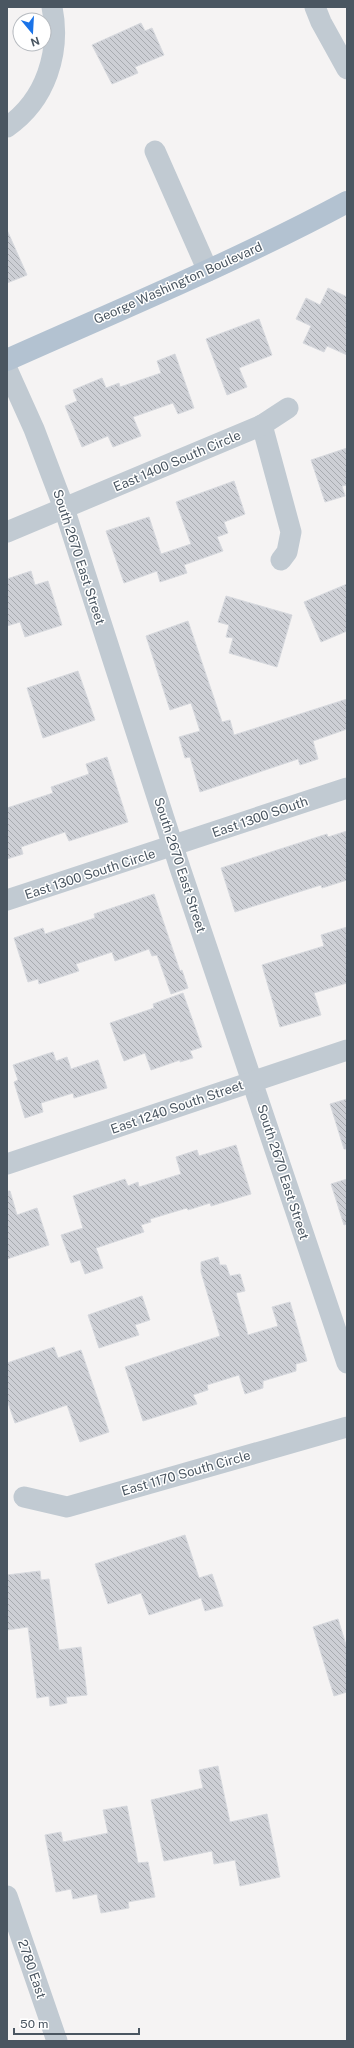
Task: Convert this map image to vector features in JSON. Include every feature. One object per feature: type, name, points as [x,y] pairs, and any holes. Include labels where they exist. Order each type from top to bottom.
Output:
[{"type":"main road","name":"George Washington Boulevard","points":[[7,360],[208,271],[296,229],[347,202]]},
{"type":"street","points":[[7,127],[34,102],[46,80],[54,47],[56,26],[52,7]]},
{"type":"street","points":[[315,7],[321,22],[347,69]]},
{"type":"street","points":[[155,151],[208,271]]},
{"type":"street","name":"South 2670 East Street","points":[[7,369],[34,429],[64,508],[174,847],[347,1363]]},
{"type":"street","name":"East 1400 South Circle","points":[[7,532],[262,425],[288,408]]},
{"type":"street","points":[[262,425],[291,532],[287,552],[281,560]]},
{"type":"street","name":"East 1300 SOuth","points":[[174,847],[347,788]]},
{"type":"street","name":"East 1300 South Circle","points":[[7,900],[174,847]]},
{"type":"street","name":"East 1240 South Street","points":[[7,1164],[347,1050]]},
{"type":"street","name":"East 1170 South Circle","points":[[24,1497],[67,1506],[347,1427]]},
{"type":"street","name":"2780 East","points":[[7,1896],[13,1934],[57,2041]]},
{"type":"building","points":[[141,23],[145,31],[152,28],[164,55],[135,67],[138,73],[112,84],[92,45]]},
{"type":"building","points":[[7,230],[27,275],[7,283]]},
{"type":"building","points":[[328,288],[347,297],[347,355],[327,346],[324,352],[303,343],[311,326],[296,319],[306,298],[320,305]]},
{"type":"building","points":[[259,319],[272,355],[239,368],[247,387],[227,395],[206,339]]},
{"type":"building","points":[[175,354],[194,408],[178,414],[173,403],[133,417],[141,436],[113,447],[108,436],[82,447],[65,406],[77,401],[73,390],[102,378],[106,388],[119,383],[120,387],[161,373],[157,361]]},
{"type":"building","points":[[347,448],[347,485],[342,486],[345,496],[325,502],[311,460]]},
{"type":"building","points":[[234,481],[245,514],[224,522],[228,533],[217,537],[223,551],[184,565],[187,573],[160,582],[157,571],[124,583],[106,531],[149,517],[161,554],[191,544],[176,502]]},
{"type":"building","points":[[31,571],[35,585],[48,581],[62,625],[25,637],[20,622],[7,626],[7,579]]},
{"type":"building","points":[[347,584],[347,631],[321,642],[304,602]]},
{"type":"building","points":[[226,596],[292,615],[277,667],[229,653],[233,638],[226,637],[229,625],[218,622]]},
{"type":"building","points":[[188,621],[222,722],[230,720],[234,735],[347,699],[347,729],[313,741],[318,759],[300,765],[298,759],[200,792],[190,757],[185,758],[179,737],[200,731],[191,703],[170,710],[146,636]]},
{"type":"building","points":[[78,671],[95,720],[43,738],[27,688]]},
{"type":"building","points":[[107,757],[128,822],[69,841],[65,832],[21,847],[23,854],[7,859],[7,808],[53,793],[51,787],[89,774],[86,764]]},
{"type":"building","points":[[347,831],[347,880],[322,888],[321,885],[235,912],[221,868],[327,834],[328,837]]},
{"type":"building","points":[[154,894],[180,971],[182,970],[188,988],[171,994],[157,955],[152,956],[149,949],[115,961],[112,952],[76,964],[79,971],[39,984],[38,979],[28,982],[14,938],[43,928],[45,934],[95,918],[94,914]]},
{"type":"building","points":[[347,927],[347,983],[314,993],[321,1015],[280,1027],[262,965],[324,946],[321,935]]},
{"type":"building","points":[[183,993],[202,1047],[190,1051],[193,1058],[180,1062],[180,1060],[151,1070],[145,1053],[124,1061],[110,1023],[154,1008],[153,1004]]},
{"type":"building","points":[[53,1052],[56,1061],[67,1057],[71,1069],[98,1060],[107,1088],[74,1098],[73,1093],[41,1103],[43,1112],[25,1118],[14,1082],[18,1080],[13,1065]]},
{"type":"building","points":[[347,1099],[347,1149],[344,1149],[330,1104]]},
{"type":"building","points":[[236,1145],[251,1194],[211,1206],[210,1203],[150,1219],[151,1222],[141,1225],[144,1232],[96,1248],[103,1268],[85,1274],[80,1260],[71,1263],[61,1235],[83,1228],[73,1196],[125,1179],[128,1186],[138,1182],[139,1187],[181,1174],[176,1157],[197,1150],[199,1156]]},
{"type":"building","points":[[347,1179],[347,1224],[344,1225],[331,1184]]},
{"type":"building","points":[[7,1191],[10,1191],[17,1215],[37,1208],[49,1245],[7,1259]]},
{"type":"building","points":[[218,1257],[220,1265],[226,1265],[230,1276],[240,1274],[245,1291],[236,1293],[248,1335],[278,1326],[272,1307],[290,1302],[307,1361],[296,1364],[296,1371],[263,1381],[263,1388],[245,1394],[239,1375],[207,1385],[208,1390],[193,1395],[197,1404],[143,1421],[125,1367],[220,1336],[201,1272],[201,1262]]},
{"type":"building","points":[[142,1296],[150,1320],[135,1325],[139,1335],[99,1348],[88,1315]]},
{"type":"building","points":[[54,1347],[58,1358],[81,1350],[109,1432],[80,1442],[67,1405],[15,1423],[7,1400],[7,1363]]},
{"type":"building","points":[[185,1535],[199,1578],[212,1574],[223,1606],[205,1611],[201,1598],[149,1615],[141,1593],[108,1604],[95,1564]]},
{"type":"building","points":[[40,1571],[41,1580],[49,1579],[59,1650],[81,1647],[87,1695],[66,1697],[67,1703],[50,1706],[49,1696],[37,1698],[28,1627],[7,1630],[7,1575]]},
{"type":"building","points":[[338,1619],[347,1648],[347,1692],[334,1696],[313,1627]]},
{"type":"building","points":[[218,1766],[230,1822],[267,1814],[280,1877],[240,1886],[235,1860],[214,1864],[212,1851],[164,1861],[151,1800],[203,1788],[199,1770]]},
{"type":"building","points":[[127,1806],[138,1863],[148,1862],[155,1897],[128,1902],[129,1908],[101,1913],[97,1894],[73,1899],[71,1889],[56,1892],[45,1835],[61,1832],[63,1842],[108,1833],[103,1810]]}]
